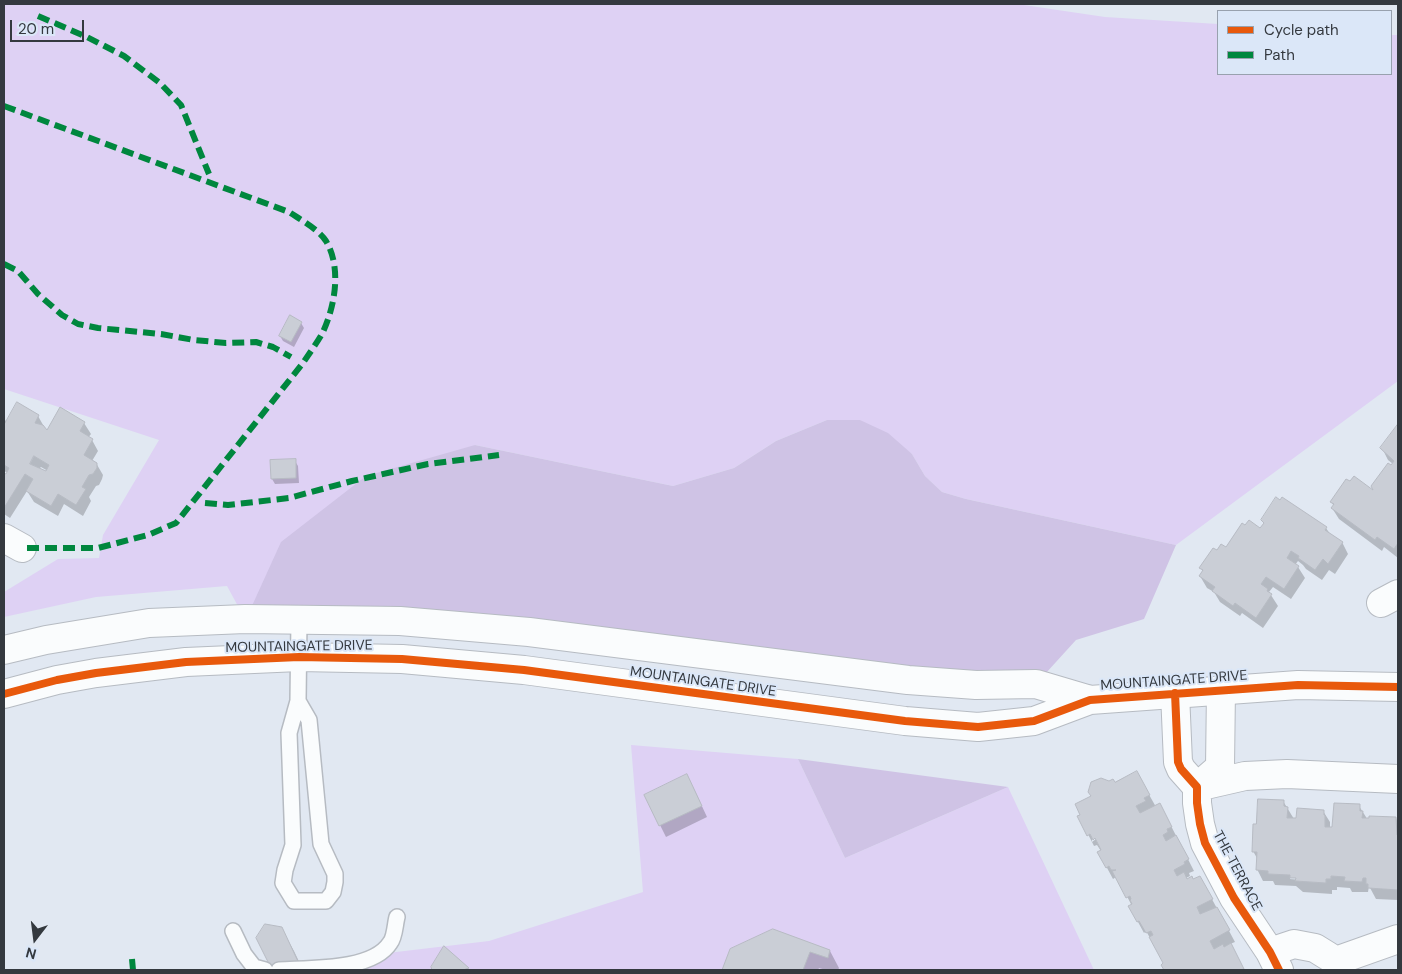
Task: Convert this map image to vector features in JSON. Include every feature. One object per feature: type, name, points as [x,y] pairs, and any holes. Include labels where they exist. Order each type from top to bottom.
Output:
[{"type":"street","name":"MOUNTAINGATE DRIVE","points":[[4,650],[46,640],[149,623],[246,619],[400,621],[530,632],[908,680],[976,685],[1036,684],[1090,700]]},
{"type":"street","name":"MOUNTAINGATE DRIVE","points":[[4,694],[57,680],[134,667],[186,662],[299,657],[402,659],[524,670],[828,712],[978,727],[1034,721],[1090,700],[1298,685],[1398,688]]},
{"type":"street","points":[[1197,787],[1220,767],[1221,690]]},
{"type":"street","points":[[1176,693],[1178,762],[1180,769],[1197,787]]},
{"type":"street","points":[[1197,787],[1246,776],[1287,774],[1398,779]]},
{"type":"street","name":"THE TERRACE","points":[[1197,787],[1197,803],[1205,843],[1234,898],[1274,961],[1294,944],[1315,948],[1326,953],[1335,966],[1398,940]]},
{"type":"lane","points":[[298,702],[309,720],[321,844],[335,874],[336,882],[333,892],[326,901],[294,901],[283,883],[293,845],[289,734],[298,702],[299,620]]},
{"type":"lane","points":[[279,970],[364,962],[382,952],[391,942],[397,916]]},
{"type":"lane","points":[[233,931],[244,954],[254,966],[265,970]]},
{"type":"shaded area","points":[[4,4],[1017,4],[1105,17],[1217,24],[1217,75],[1392,75],[1392,35],[1398,35],[1398,381],[1176,545],[966,499],[942,492],[925,476],[912,454],[859,420],[827,420],[776,441],[734,468],[673,486],[475,445],[245,619],[227,586],[96,597],[4,617],[4,592],[58,559],[99,558],[103,535],[159,440],[4,389]]},
{"type":"shaded area","points":[[827,420],[860,420],[888,433],[912,454],[925,476],[942,492],[966,499],[1176,545],[1144,619],[1076,640],[1036,684],[246,619],[281,542],[366,476],[475,445],[673,486],[734,468],[776,441]]},
{"type":"shaded area","points":[[631,745],[798,759],[845,858],[1008,787],[1094,970],[263,970],[489,941],[643,892]]},
{"type":"shaded area","points":[[798,759],[1008,787],[845,858]]},
{"type":"building","points":[[290,315],[302,322],[291,342],[279,336]]},
{"type":"building","points":[[17,402],[39,415],[35,423],[43,425],[47,430],[60,407],[85,422],[80,431],[93,439],[84,455],[97,463],[97,468],[93,474],[89,475],[82,487],[86,489],[76,505],[58,494],[51,506],[26,491],[33,479],[25,474],[4,508],[4,473],[6,474],[9,468],[4,465],[4,425]],"holes":[[[34,456],[49,465],[46,471],[30,464]]]},
{"type":"building","points":[[1398,424],[1398,543],[1394,549],[1377,537],[1375,540],[1331,508],[1334,504],[1330,502],[1346,479],[1350,481],[1354,476],[1373,490],[1371,486],[1388,463],[1391,465],[1394,461],[1380,448]]},
{"type":"building","points":[[296,459],[296,478],[271,479],[270,460]]},
{"type":"building","points":[[1276,497],[1280,500],[1282,497],[1327,527],[1325,530],[1343,542],[1328,564],[1323,559],[1315,570],[1291,551],[1287,558],[1299,566],[1284,589],[1266,577],[1261,584],[1272,594],[1256,618],[1235,603],[1233,606],[1212,591],[1215,587],[1199,576],[1203,570],[1199,568],[1213,548],[1217,550],[1221,544],[1226,547],[1242,523],[1245,525],[1249,520],[1260,528],[1264,523],[1261,520]]},
{"type":"building","points":[[1137,771],[1150,795],[1144,798],[1146,801],[1136,806],[1140,813],[1160,803],[1172,827],[1167,829],[1168,832],[1163,835],[1166,841],[1176,835],[1189,859],[1184,862],[1185,864],[1174,870],[1177,876],[1184,872],[1187,879],[1192,876],[1193,879],[1200,876],[1213,899],[1197,907],[1200,914],[1217,907],[1230,930],[1210,941],[1214,949],[1223,944],[1224,947],[1231,943],[1244,969],[1164,970],[1161,965],[1163,963],[1149,937],[1153,935],[1151,931],[1146,933],[1139,921],[1137,922],[1128,906],[1132,904],[1130,896],[1126,898],[1112,871],[1116,870],[1111,870],[1109,866],[1106,868],[1097,852],[1101,850],[1095,838],[1093,840],[1090,834],[1087,836],[1077,816],[1080,815],[1075,804],[1091,796],[1088,792],[1091,782],[1101,778],[1109,781],[1113,779],[1115,782]]},
{"type":"building","points":[[687,774],[702,806],[659,826],[644,795]]},
{"type":"building","points":[[1258,799],[1284,800],[1284,806],[1288,807],[1287,818],[1296,818],[1297,808],[1324,810],[1325,827],[1332,827],[1334,803],[1360,804],[1360,811],[1363,811],[1362,818],[1369,818],[1369,816],[1396,817],[1398,835],[1398,890],[1368,888],[1366,878],[1363,878],[1362,882],[1344,881],[1345,877],[1331,876],[1331,879],[1326,879],[1326,883],[1295,881],[1296,878],[1290,878],[1290,875],[1268,874],[1268,871],[1256,870],[1257,852],[1252,852],[1253,824],[1256,824]]},
{"type":"building","points":[[265,924],[282,927],[302,970],[272,970],[256,938]]},
{"type":"building","points":[[773,929],[830,950],[828,958],[810,952],[803,970],[722,970],[730,949]]},
{"type":"building","points":[[444,946],[469,968],[463,970],[432,970],[431,967]]},
{"type":"marked path","points":[[38,16],[87,37],[124,56],[160,83],[181,105],[209,174]]},
{"type":"marked path","points":[[4,106],[289,212],[314,229],[326,241],[334,263],[335,275],[333,300],[322,334],[303,363],[176,523],[148,535],[98,548],[22,548]]},
{"type":"marked path","points":[[4,264],[18,271],[38,294],[62,315],[78,324],[194,340],[226,343],[256,342],[273,347],[291,357]]},
{"type":"marked path","points":[[205,503],[228,505],[289,498],[352,481],[428,464],[499,455]]},
{"type":"marked path","points":[[132,959],[133,970]]},
{"type":"cycle path","points":[[4,694],[57,680],[96,673],[186,662],[299,657],[402,659],[524,670],[905,721],[978,727],[1034,721],[1090,700],[1298,685],[1398,687]]},
{"type":"cycle path","points":[[1175,693],[1178,762],[1181,769],[1197,787],[1197,803],[1205,843],[1234,898],[1270,952],[1279,970]]}]
